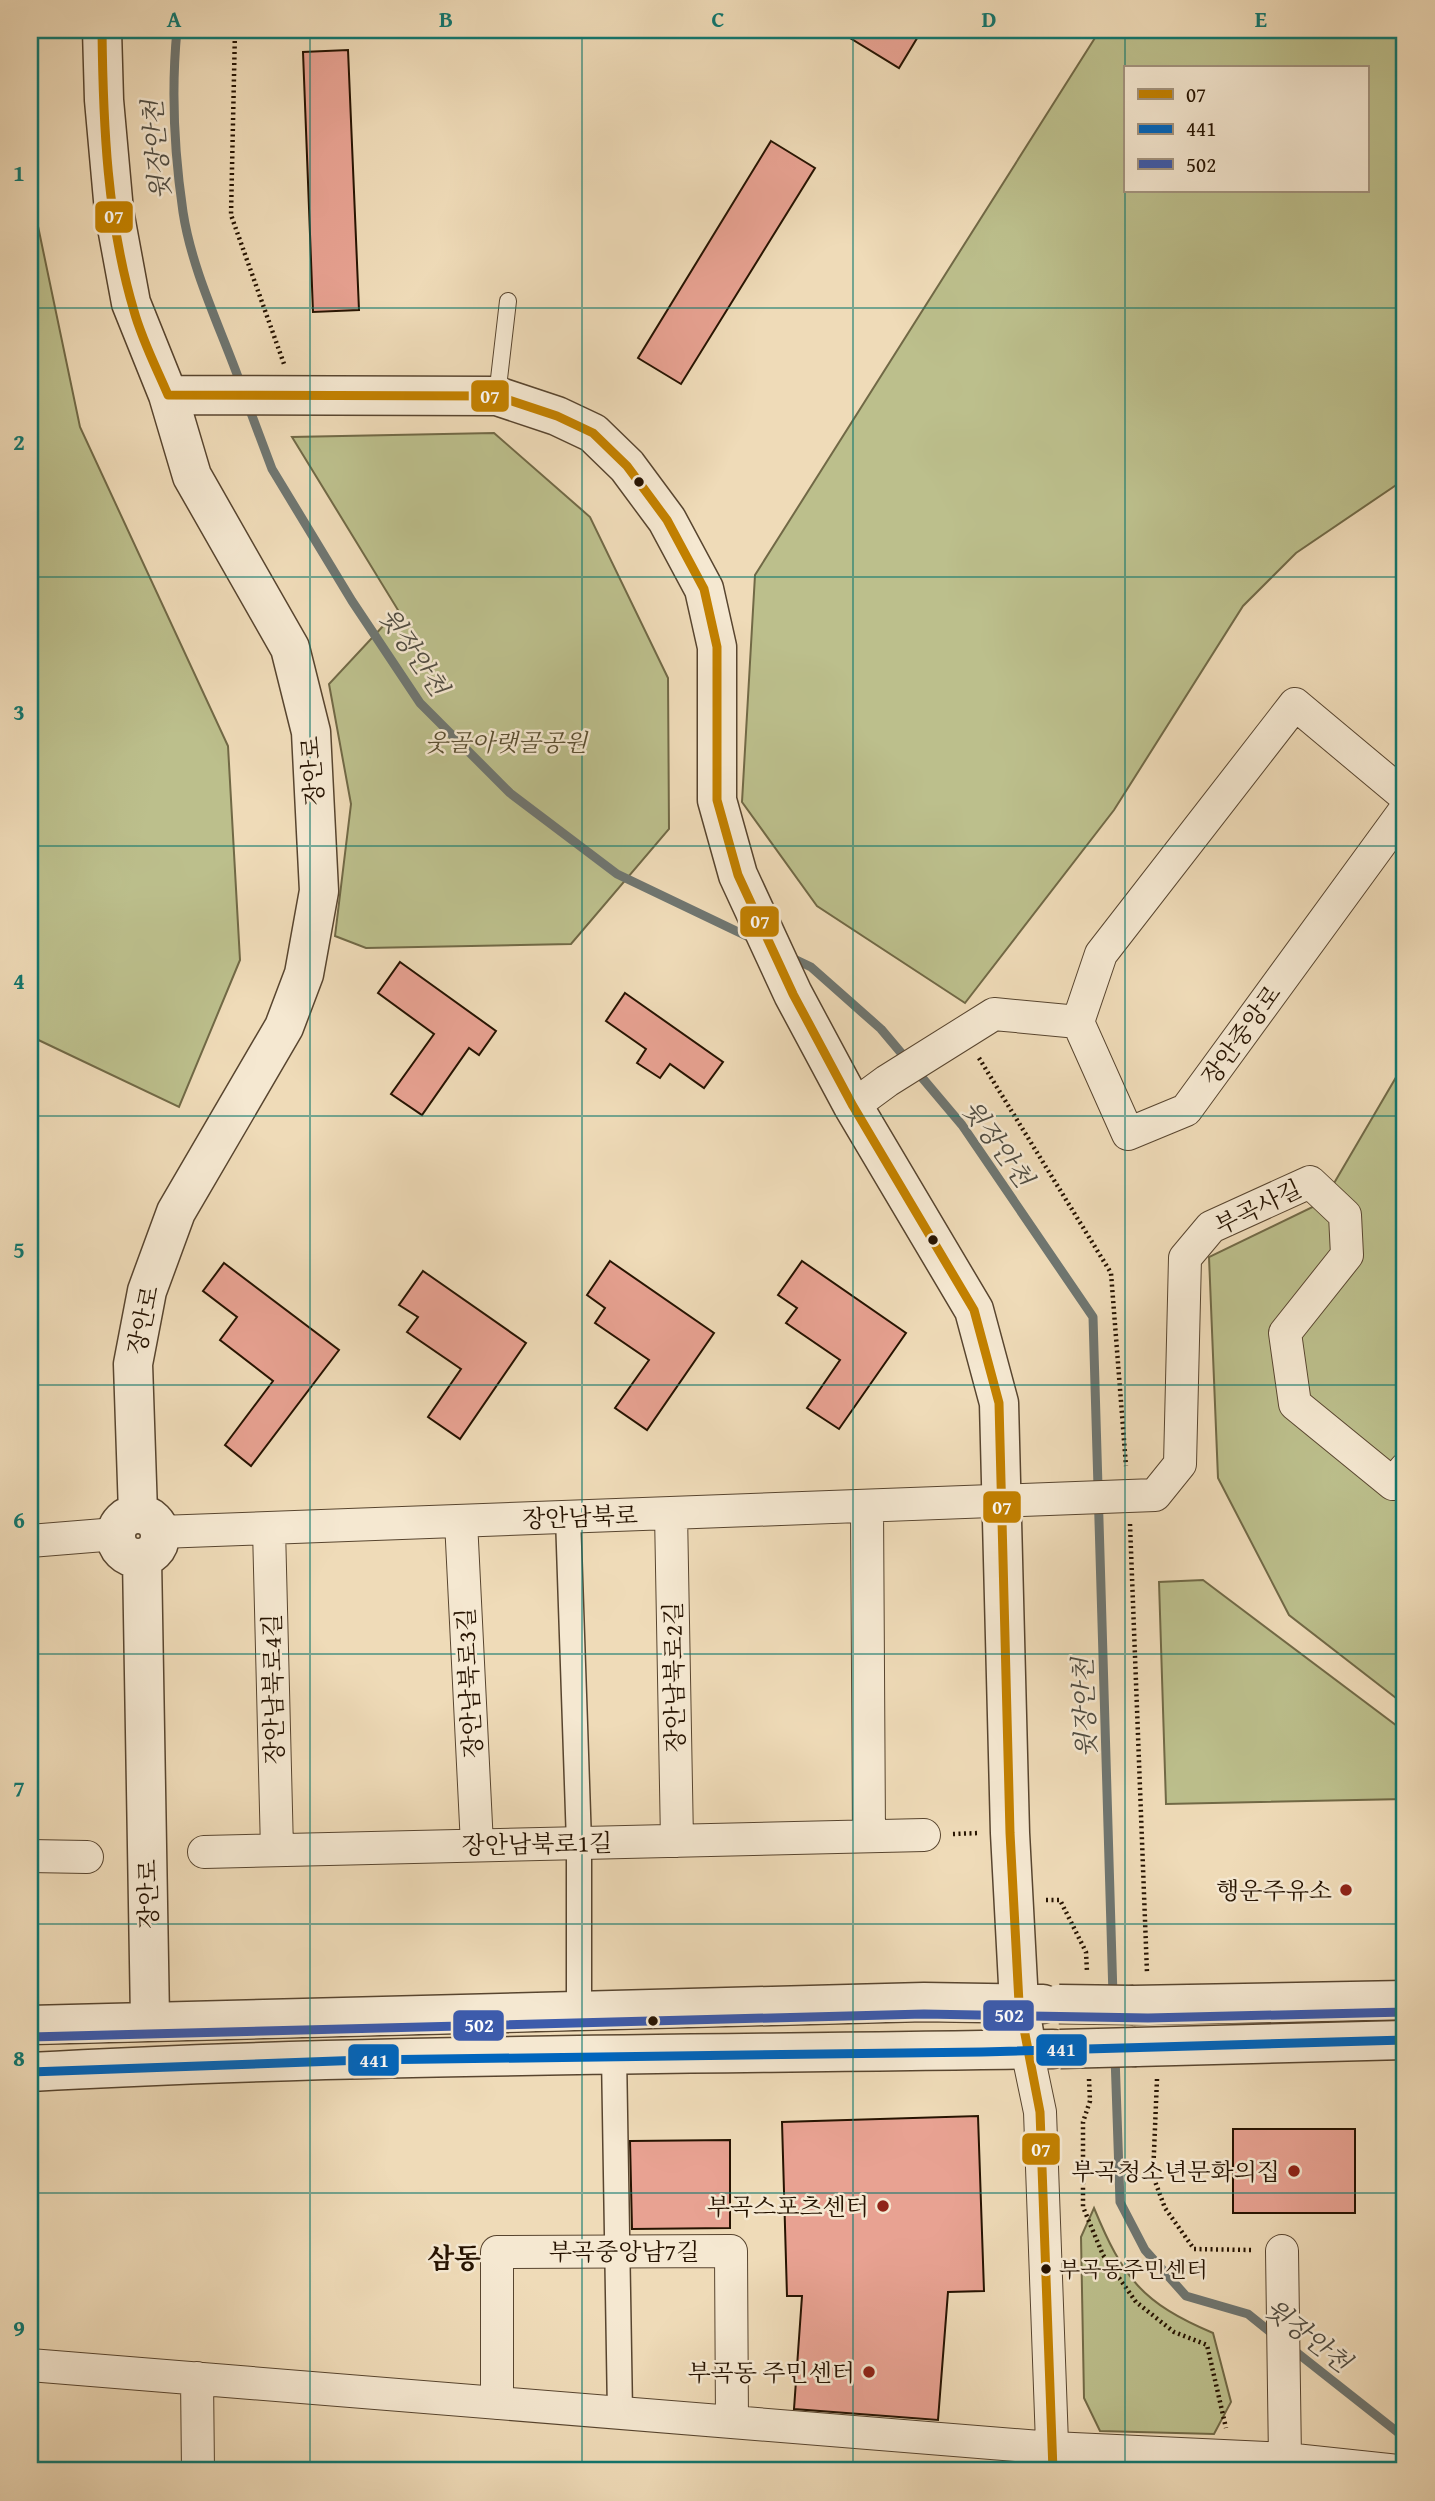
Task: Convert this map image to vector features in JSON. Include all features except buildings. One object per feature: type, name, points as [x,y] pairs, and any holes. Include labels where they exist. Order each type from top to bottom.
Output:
[{"type":"street","name":"장안로","points":[[102,30],[104,100],[114,211],[131,303],[184,395],[192,476],[290,648],[311,732],[319,891],[304,974],[284,1027],[176,1212],[147,1291],[133,1364],[150,2019]]},
{"type":"street","points":[[184,395],[497,396],[557,416],[593,433],[627,466],[667,520],[704,589],[717,647],[717,800],[738,875],[793,994],[853,1106],[975,1310],[999,1404],[1010,1833],[1019,2003],[1044,2050],[1040,2112],[1053,2460]]},
{"type":"street","points":[[853,1106],[887,1081],[994,1014],[1079,1022],[1101,954],[1295,704],[1405,796]]},
{"type":"street","name":"장안중앙로","points":[[1079,1022],[1128,1134],[1186,1110],[1405,810]]},
{"type":"street","name":"부곡사길","points":[[1000,1501],[1155,1495],[1180,1464],[1185,1258],[1211,1227],[1310,1182],[1345,1215],[1347,1255],[1285,1333],[1295,1404],[1393,1484],[1405,1469]]},
{"type":"street","name":"장안남북로","points":[[30,1541],[461,1521],[1000,1501]]},
{"type":"street","points":[[867,1506],[869,1836]]},
{"type":"street","name":"장안남북로2길","points":[[671,1513],[677,1841]]},
{"type":"street","points":[[568,1517],[579,1843],[579,2010]]},
{"type":"street","name":"장안남북로3길","points":[[461,1521],[477,1845]]},
{"type":"street","name":"장안남북로4길","points":[[269,1529],[276,1850]]},
{"type":"street","name":"장안남북로1길","points":[[204,1852],[925,1835]]},
{"type":"street","points":[[30,1856],[87,1857]]},
{"type":"street","points":[[30,2025],[150,2019],[924,2002],[1133,2006],[1405,2000]]},
{"type":"street","points":[[30,2072],[153,2065],[614,2054],[1044,2050],[1405,2040]]},
{"type":"street","points":[[614,2054],[621,2413]]},
{"type":"street","name":"부곡중앙남7길","points":[[498,2403],[497,2252],[731,2250],[732,2422]]},
{"type":"street","points":[[1282,2251],[1285,2459]]},
{"type":"street","points":[[30,2364],[732,2422],[1053,2460],[1285,2459],[1398,2471]]},
{"type":"street","points":[[197,2378],[198,2471]]},
{"type":"lane","points":[[497,396],[508,302]]},
{"type":"path","points":[[235,30],[231,215],[281,395]]},
{"type":"path","points":[[925,1835],[1010,1833]]},
{"type":"path","points":[[1014,1901],[1060,1900],[1086,1952]]},
{"type":"path","points":[[1147,2047],[1153,2176],[1165,2208],[1194,2249],[1282,2251]]},
{"type":"path","points":[[1090,2101],[1083,2122],[1083,2207],[1102,2255],[1136,2302],[1174,2332],[1208,2345],[1233,2458]]},
{"type":"green space","points":[[1100,30],[1405,30],[1405,479],[1296,553],[1243,606],[1114,810],[965,1003],[817,906],[742,802],[755,575]]},
{"type":"green space","points":[[30,188],[80,427],[228,746],[240,960],[179,1107],[30,1036]]},
{"type":"green space","name":"웃골아랫골공원","points":[[494,433],[590,517],[668,678],[669,829],[571,944],[366,948],[335,936],[351,804],[329,684],[398,610],[292,437]]},
{"type":"green space","points":[[1405,1062],[1405,1705],[1289,1615],[1218,1478],[1209,1257],[1323,1202]]},
{"type":"green space","points":[[1203,1580],[1405,1732],[1405,1799],[1166,1804],[1159,1582]]},
{"type":"green space","points":[[1094,2208],[1115,2253],[1138,2286],[1169,2311],[1213,2333],[1231,2402],[1214,2434],[1100,2431],[1084,2398],[1081,2237]]},
{"type":"waterway","name":"윗장안천","points":[[177,30],[174,121],[183,212],[200,278],[241,385]]},
{"type":"waterway","name":"윗장안천","points":[[248,405],[272,469],[352,601],[420,703],[510,793],[617,874],[755,940]]},
{"type":"waterway","name":"윗장안천","points":[[790,957],[811,967],[881,1029],[962,1125],[1093,1317],[1113,1996]]},
{"type":"waterway","name":"윗장안천","points":[[1115,2056],[1120,2202],[1145,2250],[1186,2296],[1248,2314],[1274,2335]]},
{"type":"waterway","name":"윗장안천","points":[[1291,2348],[1405,2438]]},
{"type":"transit line","name":"07","points":[[102,30],[105,136],[118,242],[137,322],[168,395]]},
{"type":"transit line","name":"07","points":[[168,395],[497,396],[557,416],[593,433],[627,466],[667,520],[704,589],[717,647],[717,800],[738,875],[793,994],[853,1106],[974,1310],[999,1403],[1010,1833],[1019,2003],[1040,2112],[1053,2471]]},
{"type":"transit line","name":"502","points":[[30,2037],[924,2014],[1148,2018],[1405,2012]]},
{"type":"transit line","name":"441","points":[[30,2072],[364,2060],[982,2052],[1405,2040]]},
{"type":"place","name":"행운주유소","points":[[1346,1890]]},
{"type":"place","name":"부곡청소년문화의집","points":[[1294,2171]]},
{"type":"place","name":"부곡스포츠센터","points":[[883,2206]]},
{"type":"place","name":"부곡동주민센터","points":[[1046,2269]]},
{"type":"place","name":"부곡동 주민센터","points":[[869,2372]]},
{"type":"district","name":"삼동","points":[[454,2257]]}]
